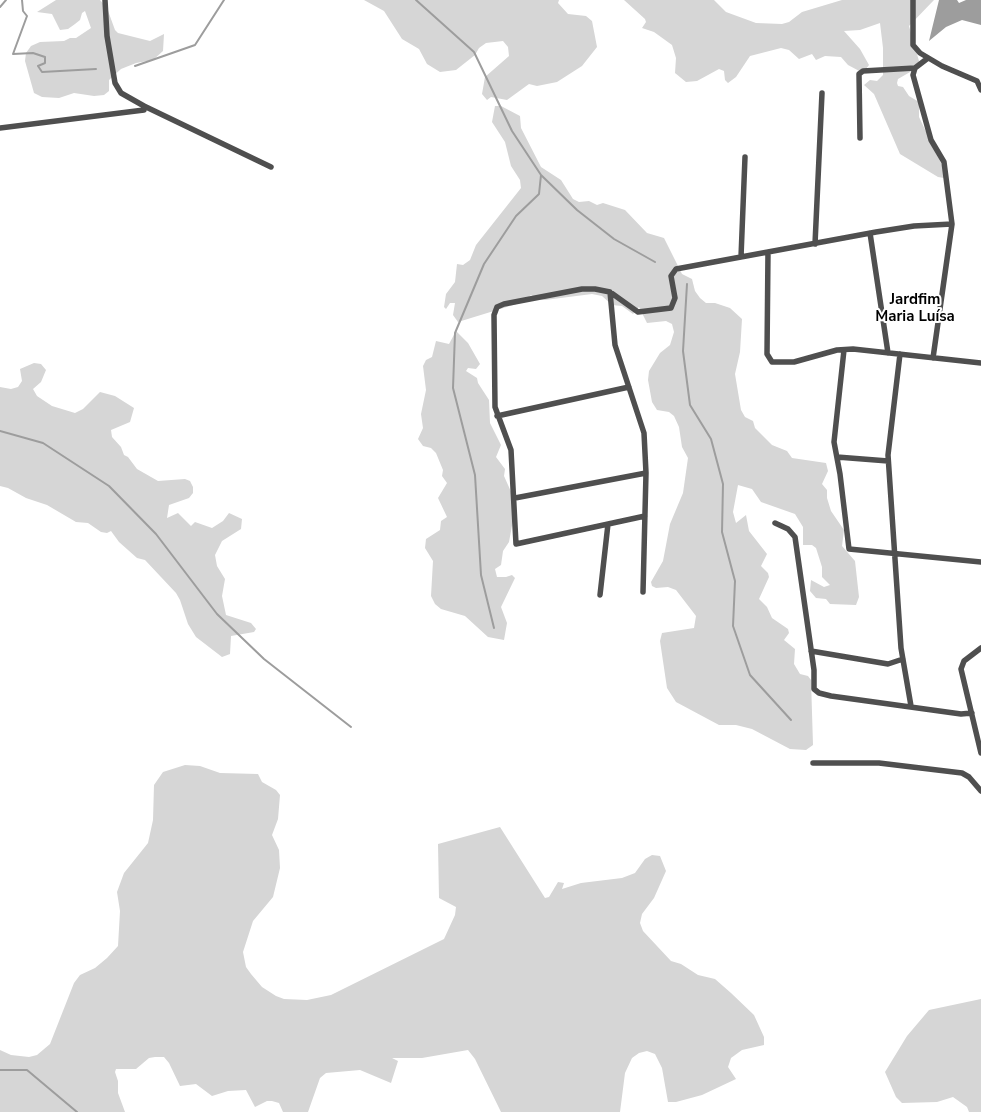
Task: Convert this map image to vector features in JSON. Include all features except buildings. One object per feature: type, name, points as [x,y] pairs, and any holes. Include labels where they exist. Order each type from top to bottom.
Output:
[{"type":"street","points":[[105,0],[107,36],[115,83],[121,93],[271,167]]},
{"type":"street","points":[[912,0],[913,45],[928,58],[979,82],[981,90]]},
{"type":"street","points":[[860,138],[859,74],[862,71],[915,68],[928,58]]},
{"type":"street","points":[[915,68],[913,75],[925,123],[944,162],[948,177],[952,224],[933,358]]},
{"type":"street","points":[[815,244],[822,93]]},
{"type":"street","points":[[0,128],[140,112],[144,110],[144,106]]},
{"type":"street","points":[[741,257],[745,157]]},
{"type":"street","points":[[645,516],[516,544],[511,450],[495,407],[494,315],[497,307],[582,289],[610,292],[638,312],[670,308],[675,298],[672,272],[870,233],[914,226],[952,224]]},
{"type":"street","points":[[870,233],[888,353]]},
{"type":"street","points":[[768,252],[768,359],[779,364],[844,350],[981,363]]},
{"type":"street","points":[[610,292],[615,345],[644,434],[646,473],[643,592]]},
{"type":"street","points":[[844,350],[834,442],[849,549],[981,562]]},
{"type":"street","points":[[900,354],[888,461],[903,659],[911,706]]},
{"type":"street","points":[[497,416],[629,387]]},
{"type":"street","points":[[837,457],[888,461]]},
{"type":"street","points":[[515,498],[646,473]]},
{"type":"street","points":[[775,522],[788,529],[795,537],[812,651],[814,689],[819,694],[961,714],[972,713]]},
{"type":"street","points":[[600,595],[608,524]]},
{"type":"street","points":[[981,648],[964,661],[961,669],[981,753]]},
{"type":"street","points":[[812,651],[888,664],[903,659]]},
{"type":"street","points":[[813,762],[879,763],[962,773],[980,786]]},
{"type":"shaded area","points":[[56,0],[100,0],[107,8],[115,30],[118,33],[150,41],[164,34],[163,51],[153,60],[136,63],[121,69],[109,80],[109,91],[104,95],[94,96],[74,93],[59,98],[42,97],[34,93],[25,61],[26,53],[31,46],[40,42],[64,41],[76,38],[91,28],[85,11],[82,13],[80,20],[75,24],[68,29],[60,30],[52,14],[37,12]]},
{"type":"shaded area","points":[[364,0],[559,0],[558,3],[568,14],[586,16],[592,21],[597,47],[582,66],[557,82],[537,86],[529,84],[507,100],[491,97],[487,100],[482,94],[485,77],[509,56],[508,47],[503,41],[486,43],[479,48],[475,55],[456,70],[440,72],[427,64],[419,49],[402,39],[384,11]]},
{"type":"shaded area","points":[[624,0],[714,0],[726,12],[756,23],[782,24],[789,22],[802,12],[842,0],[934,0],[909,26],[919,61],[917,68],[898,79],[897,83],[898,86],[903,87],[909,96],[919,102],[919,117],[941,163],[945,174],[944,178],[938,177],[900,154],[874,94],[864,85],[870,80],[877,81],[883,75],[883,48],[880,23],[860,30],[844,31],[860,49],[869,65],[863,73],[848,65],[841,57],[825,56],[816,60],[812,54],[799,59],[789,50],[781,48],[750,56],[736,77],[728,83],[725,80],[724,71],[719,69],[697,81],[686,82],[675,73],[676,58],[672,45],[654,32],[642,28],[646,22],[645,19]]},
{"type":"shaded area","points":[[939,0],[957,0],[959,3],[966,0],[981,0],[981,25],[962,20],[946,27],[929,41]]},
{"type":"shaded area","points":[[495,106],[501,106],[520,116],[521,128],[541,167],[561,180],[573,199],[579,202],[589,201],[597,205],[603,203],[625,210],[647,233],[664,238],[682,274],[692,279],[695,291],[700,298],[706,303],[715,303],[730,308],[742,319],[740,352],[735,374],[741,410],[745,417],[753,421],[755,428],[772,445],[787,451],[792,458],[826,463],[828,471],[822,484],[827,490],[831,511],[844,530],[842,546],[855,561],[859,597],[856,605],[830,604],[826,599],[816,598],[810,591],[811,580],[824,587],[830,585],[822,577],[822,567],[816,548],[812,545],[803,545],[803,527],[795,514],[761,502],[752,489],[738,485],[733,512],[736,523],[746,515],[749,531],[767,554],[761,566],[768,573],[769,577],[759,599],[767,607],[772,618],[788,629],[789,633],[784,640],[795,649],[794,664],[800,674],[808,676],[811,680],[813,745],[806,750],[790,749],[752,729],[736,725],[719,725],[676,702],[667,688],[660,641],[662,633],[694,628],[696,616],[676,590],[668,587],[656,588],[652,586],[651,582],[663,561],[670,524],[683,493],[688,458],[682,447],[679,427],[674,416],[669,412],[657,410],[652,402],[648,380],[649,371],[660,353],[670,345],[674,332],[672,324],[666,321],[647,323],[639,307],[633,314],[622,306],[612,305],[602,296],[592,294],[545,300],[531,295],[523,302],[458,322],[453,315],[455,303],[450,303],[446,309],[444,307],[446,294],[455,282],[457,264],[463,265],[470,260],[476,245],[521,188],[520,180],[511,166],[505,142],[492,122]]},
{"type":"shaded area","points":[[456,331],[468,343],[480,364],[476,369],[468,368],[466,371],[477,378],[478,383],[489,400],[490,423],[501,445],[496,457],[505,469],[504,476],[512,494],[513,520],[509,542],[503,551],[501,565],[495,569],[497,577],[512,575],[515,578],[501,607],[507,623],[504,640],[488,637],[465,616],[441,609],[435,604],[431,596],[433,561],[425,548],[426,539],[440,530],[441,521],[447,517],[438,498],[447,483],[442,476],[443,470],[436,453],[431,448],[423,446],[418,439],[423,428],[421,414],[426,390],[423,366],[426,360],[432,357],[436,341],[449,344]]},
{"type":"shaded area","points":[[34,363],[41,364],[46,370],[41,382],[33,389],[37,396],[52,406],[75,413],[83,409],[100,392],[115,396],[134,408],[130,422],[111,430],[112,437],[121,447],[124,455],[128,457],[137,469],[158,481],[185,479],[190,481],[193,487],[193,493],[189,498],[169,505],[167,518],[178,513],[191,526],[195,522],[212,528],[223,521],[229,513],[242,519],[241,529],[222,541],[215,555],[217,566],[225,579],[222,596],[226,615],[251,623],[256,629],[254,632],[231,636],[230,654],[222,657],[196,637],[188,624],[176,593],[145,560],[137,558],[119,542],[111,531],[107,533],[101,532],[88,523],[76,522],[47,505],[0,486],[0,387],[11,389],[18,387],[22,381],[20,369]]},
{"type":"shaded area","points":[[185,765],[200,766],[220,773],[258,774],[262,782],[276,790],[280,795],[278,819],[272,835],[279,850],[280,868],[273,897],[253,921],[243,952],[246,967],[251,974],[262,987],[276,996],[284,999],[307,1000],[331,995],[444,939],[455,915],[456,907],[439,898],[438,844],[500,827],[545,898],[549,897],[558,882],[564,883],[562,889],[581,883],[622,878],[635,873],[645,859],[652,855],[660,856],[666,871],[654,898],[642,914],[640,923],[643,931],[671,961],[681,964],[698,975],[715,979],[731,993],[754,1015],[764,1037],[764,1045],[742,1050],[731,1058],[728,1067],[736,1079],[702,1095],[676,1102],[668,1102],[662,1068],[655,1054],[647,1051],[639,1053],[632,1058],[625,1073],[620,1112],[501,1112],[475,1059],[468,1050],[422,1058],[392,1058],[398,1061],[391,1083],[360,1070],[326,1073],[320,1078],[308,1112],[283,1112],[279,1103],[272,1101],[267,1101],[255,1107],[246,1090],[228,1091],[212,1096],[196,1084],[180,1086],[164,1057],[155,1057],[149,1058],[136,1069],[116,1069],[118,1093],[125,1112],[0,1112],[0,1050],[11,1055],[29,1057],[37,1055],[50,1044],[74,983],[80,975],[95,968],[118,946],[120,911],[117,892],[124,873],[148,843],[153,820],[154,785],[163,772]]},
{"type":"shaded area","points":[[981,999],[981,1112],[969,1112],[967,1107],[953,1097],[937,1102],[902,1103],[896,1097],[885,1072],[907,1036],[929,1010]]},
{"type":"waterway","points":[[0,7],[6,0]]},
{"type":"waterway","points":[[22,0],[23,11],[27,16],[13,54],[33,53],[45,57],[45,63],[38,66],[42,72],[96,69]]},
{"type":"waterway","points":[[135,66],[195,45],[224,0]]},
{"type":"waterway","points":[[416,0],[474,52],[512,131],[541,175],[577,210],[614,239],[655,262]]},
{"type":"waterway","points":[[494,628],[481,575],[475,475],[453,388],[455,333],[484,264],[516,216],[539,194],[541,175]]},
{"type":"waterway","points":[[687,284],[683,351],[690,405],[711,439],[723,484],[722,532],[735,581],[733,626],[750,675],[791,720]]},
{"type":"waterway","points":[[0,431],[43,443],[109,486],[156,534],[217,614],[264,659],[351,727]]},
{"type":"waterway","points":[[0,1070],[27,1070],[77,1112]]},
{"type":"district","name":"Jardfim Maria Luísa","points":[[915,308]]}]
